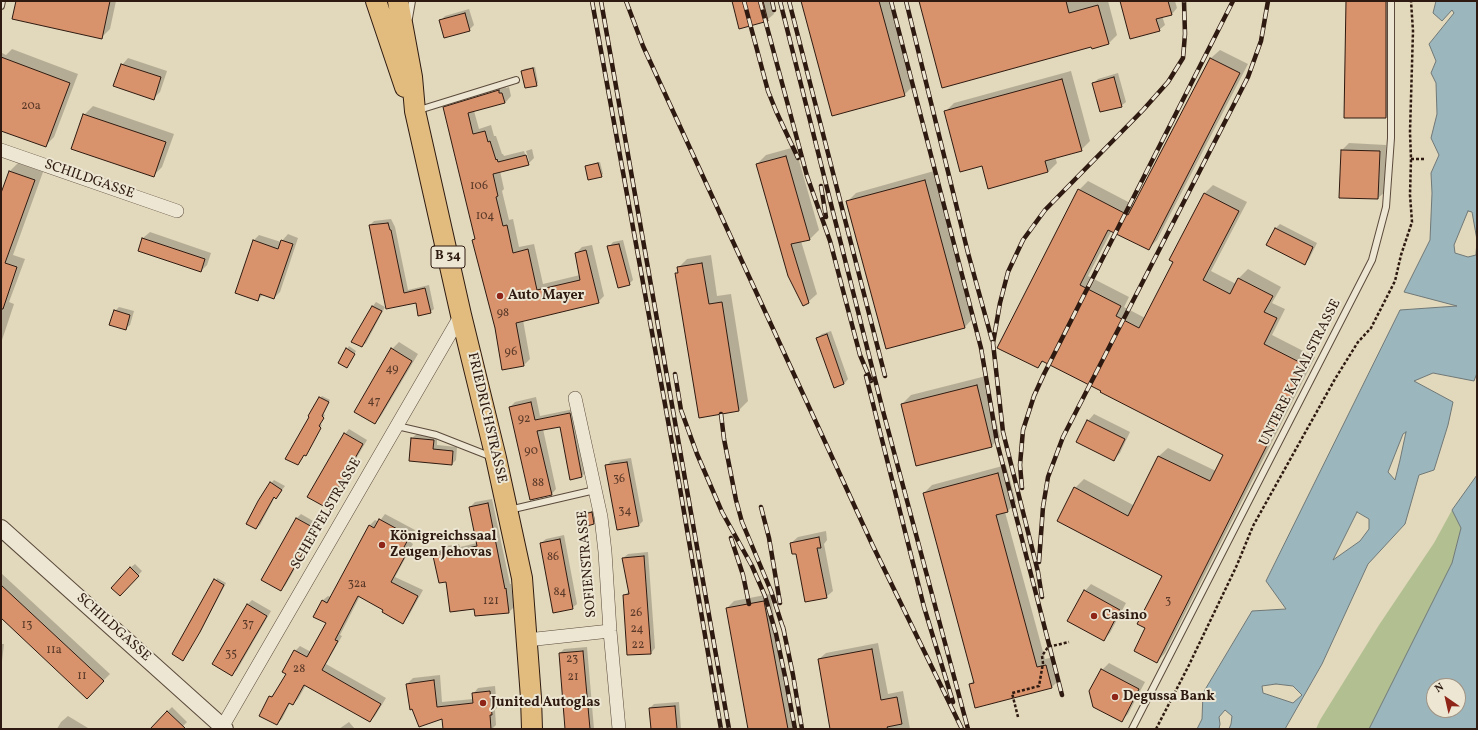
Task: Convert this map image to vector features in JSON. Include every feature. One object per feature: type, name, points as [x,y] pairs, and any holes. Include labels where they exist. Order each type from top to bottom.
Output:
[{"type":"main road","name":"FRIEDRICHSTRASSE","points":[[376,1],[400,77],[415,111]]},
{"type":"main road","name":"FRIEDRICHSTRASSE","points":[[398,1],[406,37],[415,111],[461,316],[508,510],[522,578],[532,729]]},
{"type":"street","name":"SCHILDGASSE","points":[[1,150],[177,211]]},
{"type":"street","name":"SCHEFFELSTRASSE","points":[[222,728],[461,316]]},
{"type":"street","name":"SOFIENSTRASSE","points":[[575,398],[601,517],[619,729]]},
{"type":"street","name":"SCHILDGASSE","points":[[1,528],[222,728]]},
{"type":"street","points":[[527,640],[610,631]]},
{"type":"lane","points":[[1,6],[2,1]]},
{"type":"lane","points":[[406,37],[412,1]]},
{"type":"lane","name":"UNTERE KANALSTRASSE","points":[[1132,729],[1372,260],[1386,207],[1390,138],[1391,1]]},
{"type":"lane","points":[[415,111],[516,80]]},
{"type":"lane","points":[[397,426],[436,435],[496,458]]},
{"type":"lane","points":[[508,510],[595,490]]},
{"type":"path","points":[[1413,159],[1424,159]]},
{"type":"path","points":[[1018,717],[1012,693],[1039,686],[1043,663],[1042,656],[1048,647],[1068,642]]},
{"type":"green space","points":[[1452,510],[1461,528],[1452,563],[1369,729],[1316,729],[1320,720],[1379,625],[1434,543]]},
{"type":"water","points":[[1436,1],[1477,1],[1477,240],[1477,373],[1474,381],[1433,373],[1414,381],[1453,402],[1448,425],[1434,470],[1419,475],[1405,524],[1368,564],[1322,664],[1285,729],[1229,729],[1232,716],[1225,710],[1219,717],[1219,729],[1197,729],[1202,719],[1203,693],[1252,611],[1286,609],[1266,581],[1400,310],[1457,306],[1404,292],[1430,240],[1432,193],[1431,173],[1439,155],[1431,138],[1437,114],[1436,83],[1431,73],[1436,61],[1429,44],[1454,13],[1452,10],[1442,21],[1433,13]],"holes":[[[1468,211],[1472,212],[1477,240],[1476,255],[1468,257],[1455,253],[1454,245]],[[1406,432],[1395,480],[1388,472],[1403,434]],[[1357,512],[1369,519],[1369,529],[1360,541],[1333,560]],[[1276,684],[1293,686],[1302,695],[1293,703],[1263,693],[1262,686]]]},
{"type":"water","points":[[1477,475],[1477,729],[1369,729],[1452,563],[1461,528],[1452,510]]},
{"type":"building","points":[[16,1],[110,1],[102,39],[12,19]]},
{"type":"building","points":[[732,1],[763,1],[768,21],[739,29]]},
{"type":"building","points":[[801,1],[879,1],[905,96],[832,116]]},
{"type":"building","points":[[919,1],[1066,1],[1069,13],[1098,5],[1109,44],[1092,49],[1091,47],[942,88]]},
{"type":"building","points":[[1120,1],[1168,1],[1172,15],[1156,19],[1160,31],[1130,39]]},
{"type":"building","points":[[1346,1],[1386,1],[1386,118],[1344,118]]},
{"type":"building","points":[[465,13],[470,31],[444,38],[439,20]]},
{"type":"building","points":[[1,57],[70,83],[46,147],[1,131]]},
{"type":"building","points":[[1210,58],[1240,73],[1149,250],[1108,230],[1080,285],[1121,306],[1116,316],[1139,328],[1173,262],[1169,260],[1204,193],[1239,211],[1203,280],[1230,294],[1238,278],[1273,296],[1264,312],[1277,318],[1264,344],[1307,366],[1157,663],[1134,651],[1145,628],[1137,624],[1162,576],[1057,521],[1074,487],[1128,516],[1158,456],[1210,481],[1223,455],[1042,361],[1038,368],[997,348],[1078,189],[1128,215]]},
{"type":"building","points":[[121,64],[161,77],[154,100],[113,86]]},
{"type":"building","points":[[533,68],[537,86],[525,88],[521,71]]},
{"type":"building","points":[[1114,77],[1122,107],[1100,112],[1092,83]]},
{"type":"building","points":[[1062,79],[1082,151],[1045,161],[1048,172],[988,189],[982,166],[960,172],[944,111]]},
{"type":"building","points":[[499,90],[499,93],[502,93],[505,103],[468,113],[473,134],[485,131],[488,142],[490,141],[498,162],[526,155],[529,165],[493,174],[498,196],[496,197],[503,226],[507,225],[513,253],[528,249],[537,290],[580,280],[575,253],[586,250],[599,303],[516,323],[524,366],[502,370],[495,328],[472,240],[475,239],[443,107]]},
{"type":"building","points":[[83,114],[166,142],[154,177],[71,149]]},
{"type":"building","points":[[1341,150],[1380,151],[1378,199],[1339,198]]},
{"type":"building","points":[[786,156],[810,240],[791,244],[809,303],[803,306],[788,276],[756,164]]},
{"type":"building","points":[[598,163],[602,177],[588,180],[585,166]]},
{"type":"building","points":[[9,171],[35,180],[5,263],[17,267],[3,309],[1,309],[1,193]]},
{"type":"building","points":[[925,180],[965,328],[886,349],[846,201]]},
{"type":"building","points":[[388,223],[391,230],[404,293],[425,288],[431,313],[418,316],[416,303],[386,309],[369,225]]},
{"type":"building","points":[[1275,228],[1313,247],[1305,265],[1266,245]]},
{"type":"building","points":[[142,238],[205,259],[201,272],[138,251]]},
{"type":"building","points":[[253,240],[278,249],[281,240],[293,244],[274,299],[260,294],[258,301],[235,293]]},
{"type":"building","points":[[619,244],[630,285],[618,288],[607,246]]},
{"type":"building","points":[[702,263],[709,304],[722,302],[739,411],[699,418],[675,273],[678,273],[677,267]]},
{"type":"building","points":[[372,306],[382,311],[362,347],[351,342]]},
{"type":"building","points":[[114,310],[130,315],[126,330],[109,325]]},
{"type":"building","points":[[827,334],[844,384],[834,388],[816,338]]},
{"type":"building","points":[[346,348],[355,354],[347,368],[338,363]]},
{"type":"building","points":[[391,348],[412,361],[375,424],[354,412]]},
{"type":"building","points":[[977,385],[992,447],[916,466],[901,404]]},
{"type":"building","points":[[319,397],[329,402],[322,416],[324,418],[319,426],[321,428],[306,456],[304,455],[298,465],[285,459]]},
{"type":"building","points":[[531,402],[535,420],[570,413],[582,477],[570,480],[560,427],[537,431],[552,495],[530,500],[509,407]]},
{"type":"building","points":[[1087,420],[1125,439],[1114,461],[1076,442]]},
{"type":"building","points":[[344,433],[363,444],[327,508],[307,497]]},
{"type":"building","points":[[411,438],[434,440],[433,449],[453,451],[452,465],[409,461]]},
{"type":"building","points":[[627,462],[639,526],[617,530],[605,465]]},
{"type":"building","points":[[998,473],[1008,512],[996,515],[1037,667],[1046,665],[1052,688],[975,708],[969,684],[974,683],[923,493]]},
{"type":"building","points":[[270,482],[282,490],[276,499],[274,497],[256,529],[246,524]]},
{"type":"building","points":[[488,503],[505,589],[506,588],[509,613],[475,616],[474,609],[450,612],[446,582],[439,583],[433,556],[441,554],[440,551],[454,548],[455,551],[477,546],[469,507]]},
{"type":"building","points":[[592,512],[594,524],[584,527],[581,515]]},
{"type":"building","points":[[296,518],[316,529],[281,591],[261,580]]},
{"type":"building","points":[[379,519],[410,536],[404,547],[409,549],[391,582],[418,596],[403,624],[382,612],[383,610],[358,596],[335,640],[338,641],[322,670],[381,704],[370,722],[304,685],[293,705],[289,703],[277,725],[259,716],[269,696],[272,697],[286,674],[282,672],[294,650],[307,657],[326,623],[313,617],[322,600],[327,603],[369,525],[374,528]]},
{"type":"building","points":[[819,537],[821,548],[817,548],[827,598],[805,602],[796,554],[792,554],[790,543]]},
{"type":"building","points":[[560,539],[573,609],[553,613],[540,543]]},
{"type":"building","points":[[644,556],[651,654],[627,655],[623,595],[629,594],[622,558]]},
{"type":"building","points":[[130,567],[139,576],[120,596],[111,588]]},
{"type":"building","points":[[214,579],[224,585],[183,661],[172,654]]},
{"type":"building","points":[[1,585],[104,681],[87,699],[1,618]]},
{"type":"building","name":"Casino","points":[[1084,590],[1120,610],[1104,641],[1067,621]]},
{"type":"building","points":[[764,601],[788,729],[748,729],[726,608]]},
{"type":"building","points":[[247,604],[267,616],[232,676],[212,664]]},
{"type":"building","points":[[872,649],[881,700],[897,697],[902,724],[887,727],[888,729],[830,729],[818,659]]},
{"type":"building","points":[[583,651],[590,729],[565,729],[559,653]]},
{"type":"building","points":[[1101,669],[1139,689],[1122,722],[1093,707],[1089,691]]},
{"type":"building","points":[[434,680],[437,707],[473,703],[472,693],[490,691],[492,715],[490,715],[491,729],[443,729],[442,719],[419,727],[412,709],[410,710],[406,684]]},
{"type":"building","points":[[675,706],[677,729],[651,729],[649,708]]},
{"type":"building","points":[[167,711],[186,729],[150,729]]},
{"type":"railway","points":[[592,1],[676,465],[721,729]]},
{"type":"railway","points":[[601,1],[729,729]]},
{"type":"railway","points":[[626,1],[643,46],[872,544],[962,729]]},
{"type":"railway","points":[[744,1],[768,91],[798,158]]},
{"type":"railway","points":[[760,1],[807,176],[830,241],[860,355],[871,381]]},
{"type":"railway","points":[[772,1],[774,10]]},
{"type":"railway","points":[[780,1],[883,411],[968,729]]},
{"type":"railway","points":[[789,1],[885,376]]},
{"type":"railway","points":[[891,1],[981,348],[997,442],[1062,695]]},
{"type":"railway","points":[[906,1],[968,253],[992,340]]},
{"type":"railway","points":[[1042,597],[1038,572],[1003,432],[993,343],[1000,303],[1008,272],[1023,240],[1045,210],[1143,110],[1168,82],[1183,58],[1185,34],[1184,1]]},
{"type":"railway","points":[[1022,488],[1020,465],[1023,430],[1034,396],[1233,1]]},
{"type":"railway","points":[[1039,562],[1043,507],[1048,477],[1063,437],[1248,77],[1261,41],[1268,1]]},
{"type":"railway","points":[[821,186],[826,217]]},
{"type":"railway","points":[[675,374],[681,410],[697,454],[722,512],[752,566],[765,596],[776,634],[795,729]]},
{"type":"railway","points":[[866,376],[924,607],[953,702]]},
{"type":"railway","points":[[721,414],[724,439],[736,500],[742,522],[771,591],[784,631]]},
{"type":"railway","points":[[761,507],[769,538],[780,603]]},
{"type":"railway","points":[[731,538],[743,575],[749,604]]},
{"type":"railway","points":[[783,627],[802,729]]},
{"type":"place","name":"Auto Mayer","points":[[500,296]]},
{"type":"place","name":"Königreichssaal Zeugen Jehovas","points":[[382,545]]},
{"type":"place","name":"Casino","points":[[1094,616]]},
{"type":"place","name":"Degussa Bank","points":[[1115,697]]},
{"type":"place","name":"Junited Autoglas","points":[[483,703]]}]
